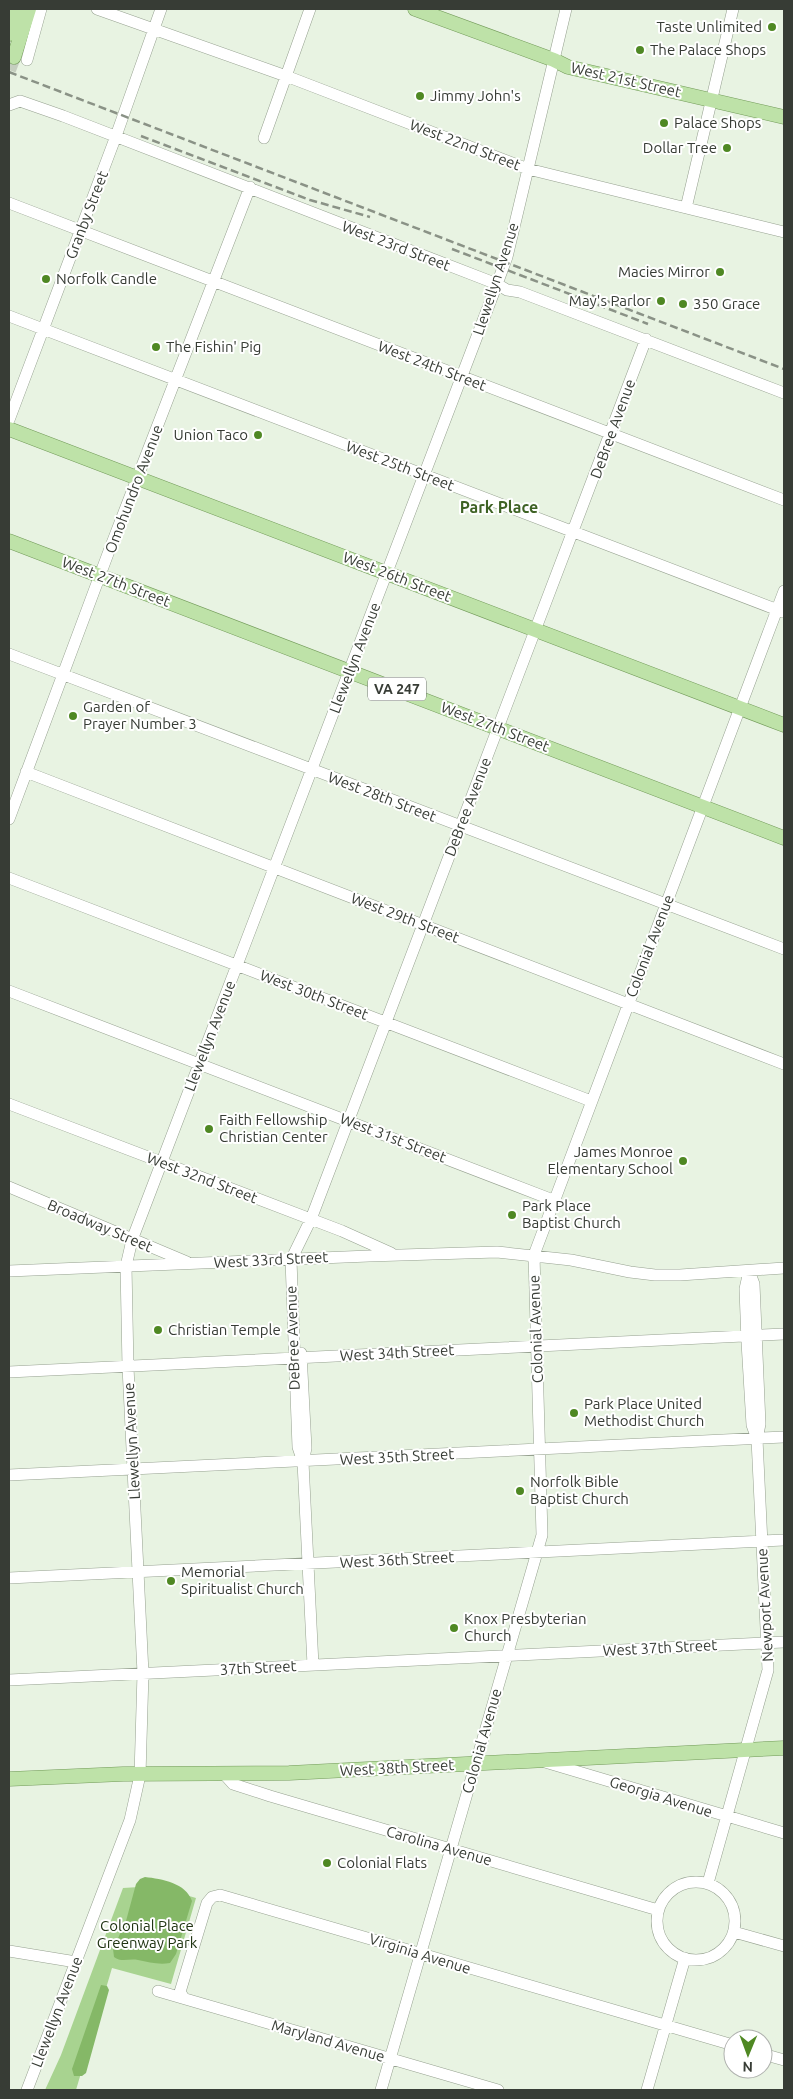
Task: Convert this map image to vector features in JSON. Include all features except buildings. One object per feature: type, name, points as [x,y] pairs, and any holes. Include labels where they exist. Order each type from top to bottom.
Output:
[{"type":"main road","points":[[9,34],[17,9]]},
{"type":"main road","points":[[20,59],[29,9]]},
{"type":"main road","name":"West 21st Street","points":[[415,9],[554,60],[568,67],[784,117]]},
{"type":"main road","name":"West 26th Street","points":[[9,429],[784,725]]},
{"type":"main road","name":"West 27th Street","points":[[9,541],[784,838]]},
{"type":"main road","name":"West 38th Street","points":[[9,1779],[140,1775],[289,1774],[784,1748]]},
{"type":"street","points":[[20,59],[40,9]]},
{"type":"street","name":"West 22nd Street","points":[[97,9],[286,76],[528,169],[784,232]]},
{"type":"street","name":"Granby Street","points":[[9,420],[116,136],[161,9]]},
{"type":"street","points":[[264,138],[310,9]]},
{"type":"street","name":"Llewellyn Avenue","points":[[28,2090],[130,1820],[140,1775],[143,1673],[128,1367],[126,1266],[132,1240],[497,284],[506,257],[566,9]]},
{"type":"street","points":[[686,208],[734,9]]},
{"type":"street","name":"West 23rd Street","points":[[9,105],[15,101],[20,101],[116,136],[497,284],[507,290],[520,292],[784,393]]},
{"type":"street","name":"Omohundro Avenue","points":[[9,819],[212,282],[250,187]]},
{"type":"street","name":"West 24th Street","points":[[9,203],[80,232],[784,500]]},
{"type":"street","name":"West 25th Street","points":[[9,316],[781,611]]},
{"type":"street","name":"DeBree Avenue","points":[[312,1665],[303,1462],[306,1448],[297,1358],[297,1271],[295,1260],[310,1232],[311,1219],[646,339]]},
{"type":"street","name":"Colonial Avenue","points":[[381,2090],[542,1535],[534,1255],[702,806],[740,708],[781,611],[784,592]]},
{"type":"street","name":"West 28th Street","points":[[9,654],[784,950]]},
{"type":"street","name":"West 29th Street","points":[[26,772],[784,1064]]},
{"type":"street","name":"West 30th Street","points":[[9,878],[591,1101]]},
{"type":"street","name":"West 31st Street","points":[[9,991],[553,1200]]},
{"type":"street","name":"West 32nd Street","points":[[9,1104],[311,1219],[395,1255]]},
{"type":"street","name":"Broadway Street","points":[[9,1187],[191,1264]]},
{"type":"street","name":"West 33rd Street","points":[[9,1271],[497,1252],[571,1260],[655,1275],[784,1268]]},
{"type":"street","name":"Newport Avenue","points":[[708,1883],[767,1678],[767,1642],[757,1439],[760,1424],[752,1336],[754,1284],[748,1270]]},
{"type":"street","name":"West 34th Street","points":[[9,1372],[784,1334]]},
{"type":"street","name":"West 35th Street","points":[[9,1476],[784,1437]]},
{"type":"street","name":"West 36th Street","points":[[9,1578],[784,1540]]},
{"type":"street","name":"West 37th Street","points":[[506,1656],[784,1642]]},
{"type":"street","name":"37th Street","points":[[9,1680],[506,1656]]},
{"type":"street","name":"Georgia Avenue","points":[[538,1760],[784,1833]]},
{"type":"street","name":"Carolina Avenue","points":[[224,1775],[233,1784],[658,1910]]},
{"type":"street","points":[[690,1882],[708,1883],[716,1887],[728,1898],[735,1914],[734,1932],[730,1940],[719,1952],[703,1959],[685,1958],[670,1950],[660,1936],[657,1927],[658,1910],[674,1888],[690,1882]]},
{"type":"street","name":"Virginia Avenue","points":[[184,1998],[180,1992],[194,1944],[207,1903],[215,1895],[723,2042]]},
{"type":"street","points":[[734,1932],[784,1946]]},
{"type":"street","points":[[9,1951],[76,1962]]},
{"type":"street","points":[[647,2090],[685,1958]]},
{"type":"street","name":"Maryland Avenue","points":[[158,1991],[498,2090]]},
{"type":"green space","name":"Colonial Place Greenway Park","points":[[155,1886],[196,1898],[171,1984],[112,1968],[76,2090],[45,2090],[61,2055],[123,1888]]},
{"type":"shaded area","points":[[145,1877],[159,1879],[179,1886],[185,1890],[192,1901],[176,1954],[170,1963],[123,1960],[114,1957],[113,1949],[126,1921],[136,1884]]},
{"type":"shaded area","points":[[101,1985],[107,1986],[109,1990],[86,2073],[82,2076],[74,2076],[72,2069]]},
{"type":"tunnel","points":[[9,70],[14,57]]},
{"type":"railway","points":[[9,72],[784,369]]},
{"type":"railway","points":[[141,136],[310,200],[370,217]]},
{"type":"railway","points":[[452,249],[648,324]]},
{"type":"place","name":"Taste Unlimited","points":[[772,27]]},
{"type":"place","name":"The Palace Shops","points":[[640,50]]},
{"type":"place","name":"Jimmy John's","points":[[420,96]]},
{"type":"place","name":"Palace Shops","points":[[664,123]]},
{"type":"place","name":"Dollar Tree","points":[[727,148]]},
{"type":"place","name":"Macies Mirror","points":[[720,272]]},
{"type":"place","name":"Norfolk Candle","points":[[46,279]]},
{"type":"place","name":"May's Parlor","points":[[661,301]]},
{"type":"place","name":"350 Grace","points":[[683,304]]},
{"type":"place","name":"The Fishin' Pig","points":[[156,347]]},
{"type":"place","name":"Union Taco","points":[[258,435]]},
{"type":"place","name":"Garden of Prayer Number 3","points":[[73,716]]},
{"type":"place","name":"Faith Fellowship Christian Center","points":[[209,1129]]},
{"type":"place","name":"James Monroe Elementary School","points":[[683,1161]]},
{"type":"place","name":"Park Place Baptist Church","points":[[512,1215]]},
{"type":"place","name":"Christian Temple","points":[[158,1330]]},
{"type":"place","name":"Park Place United Methodist Church","points":[[574,1413]]},
{"type":"place","name":"Norfolk Bible Baptist Church","points":[[520,1491]]},
{"type":"place","name":"Memorial Spiritualist Church","points":[[171,1581]]},
{"type":"place","name":"Knox Presbyterian Church","points":[[454,1628]]},
{"type":"place","name":"Colonial Flats","points":[[327,1863]]},
{"type":"district","name":"Park Place","points":[[499,507]]}]
